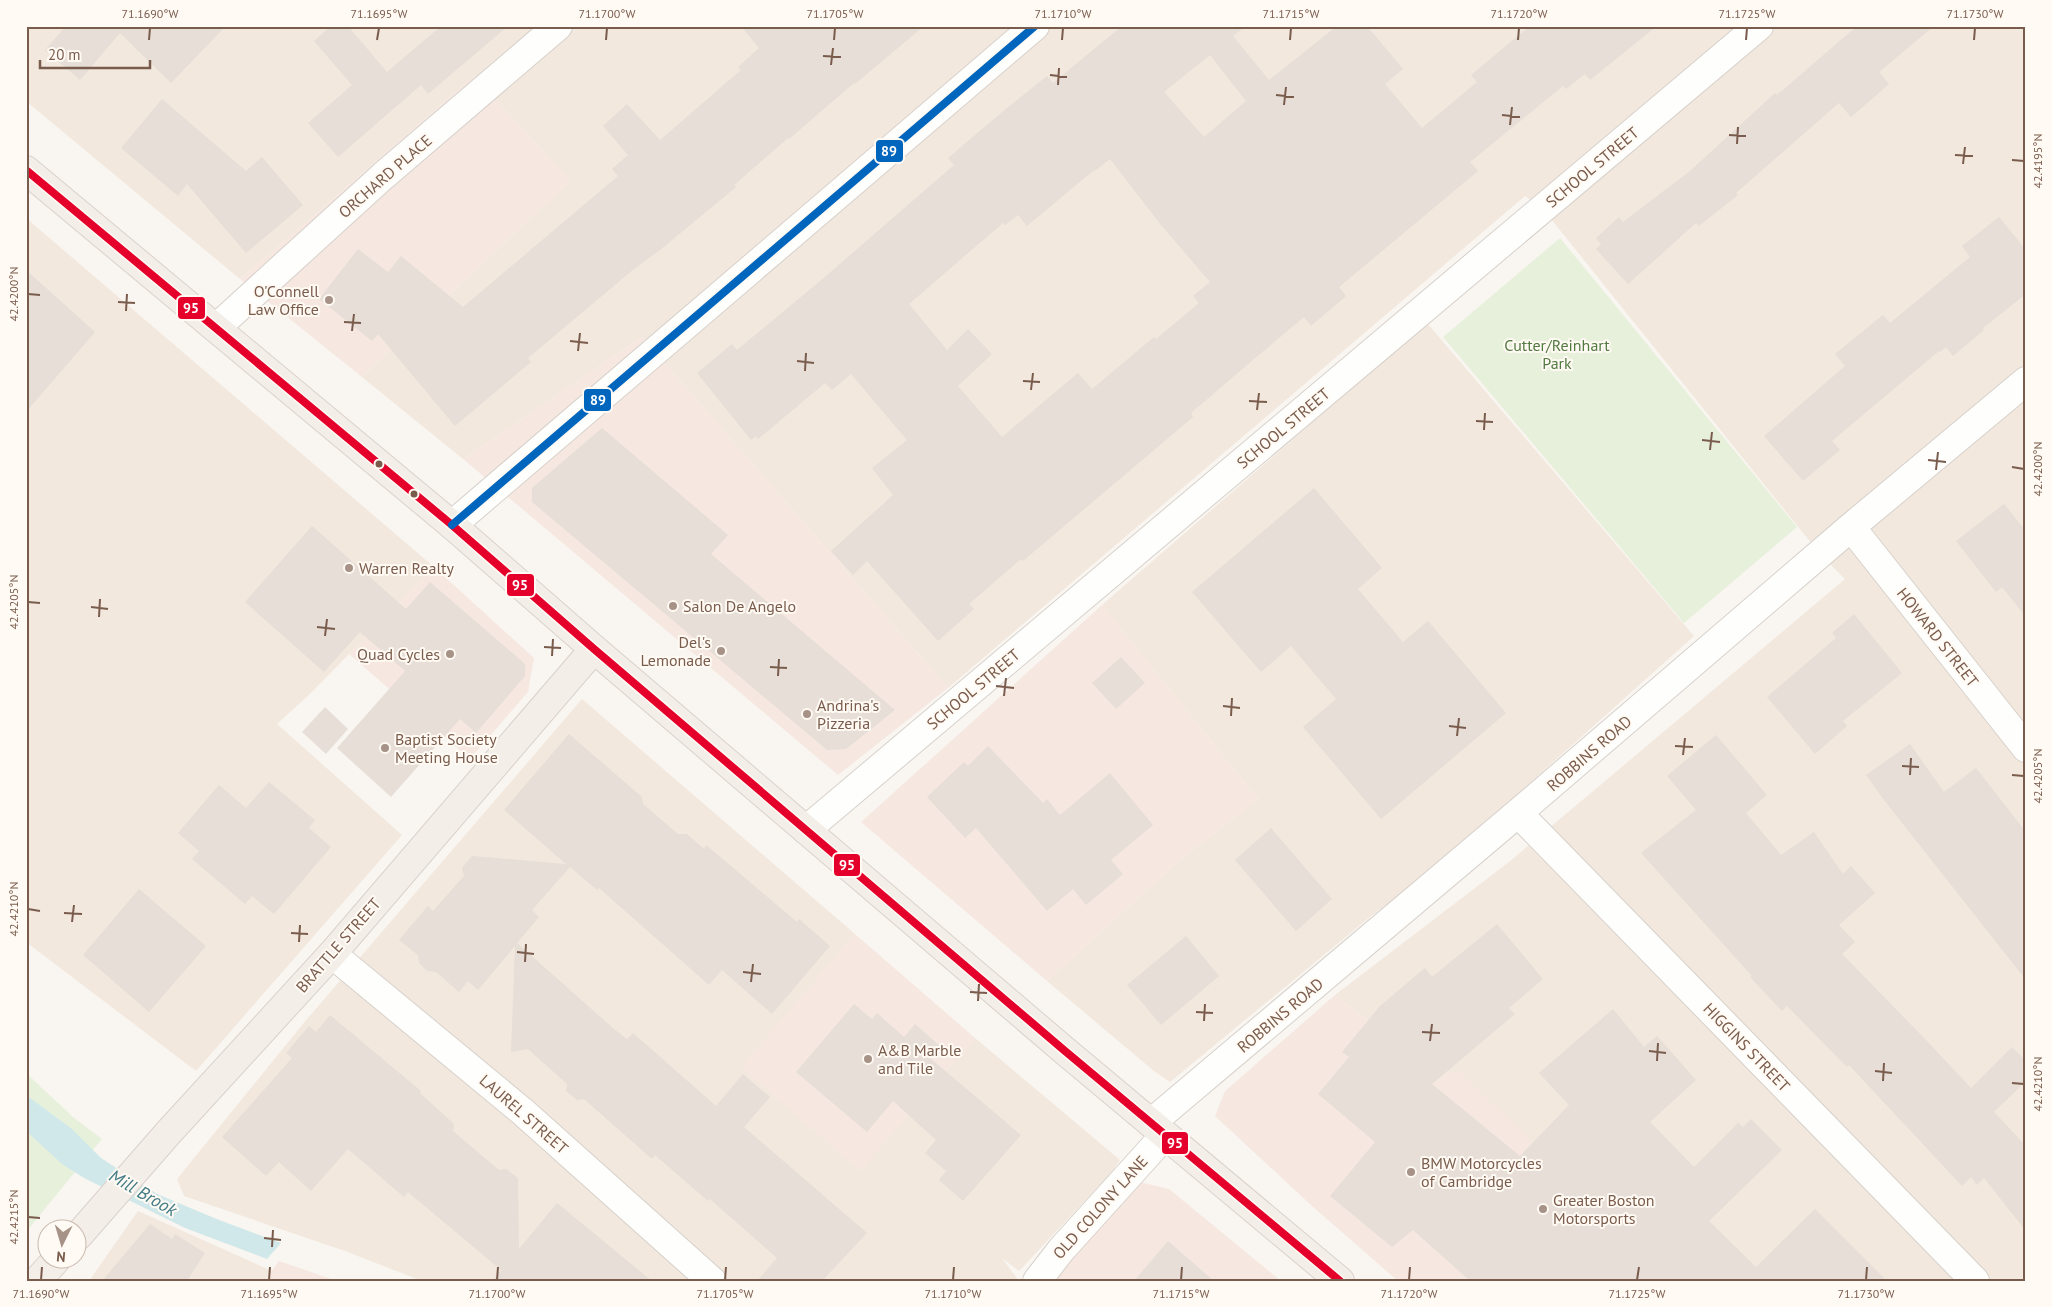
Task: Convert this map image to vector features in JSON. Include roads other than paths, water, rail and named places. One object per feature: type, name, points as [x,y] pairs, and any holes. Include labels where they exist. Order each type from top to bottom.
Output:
[{"type":"main road","points":[[26,170],[452,525],[806,830],[1340,1281]]},
{"type":"main road","name":"BRATTLE STREET","points":[[88,1225],[332,954],[594,649]]},
{"type":"main road","points":[[39,1280],[48,1270]]},
{"type":"street","name":"ORCHARD PLACE","points":[[216,328],[383,176],[558,26]]},
{"type":"street","points":[[452,525],[1035,26]]},
{"type":"street","name":"SCHOOL STREET","points":[[806,830],[1759,26]]},
{"type":"street","name":"ROBBINS ROAD","points":[[1158,1129],[1518,813],[1851,527],[2026,381]]},
{"type":"street","name":"HOWARD STREET","points":[[1851,527],[2026,748]]},
{"type":"street","name":"HIGGINS STREET","points":[[1518,813],[1975,1281]]},
{"type":"street","name":"LAUREL STREET","points":[[332,954],[523,1112],[712,1281]]},
{"type":"street","name":"OLD COLONY LANE","points":[[1037,1281],[1158,1129]]},
{"type":"water","name":"Mill Brook","points":[[26,1095],[72,1129],[101,1158],[157,1194],[281,1243],[267,1259],[185,1228],[84,1178],[62,1164],[26,1131]]},
{"type":"place","name":"O'Connell Law Office","points":[[329,300]]},
{"type":"place","name":"Warren Realty","points":[[349,568]]},
{"type":"place","name":"Salon De Angelo","points":[[673,606]]},
{"type":"place","name":"Del's Lemonade","points":[[721,651]]},
{"type":"place","name":"Quad Cycles","points":[[450,654]]},
{"type":"place","name":"Andrina's Pizzeria","points":[[807,714]]},
{"type":"place","name":"Baptist Society Meeting House","points":[[385,748]]},
{"type":"place","name":"A&B Marble and Tile","points":[[868,1059]]},
{"type":"place","name":"BMW Motorcycles of Cambridge","points":[[1411,1172]]},
{"type":"place","name":"Greater Boston Motorsports","points":[[1543,1209]]},
{"type":"park label","name":"Cutter/Reinhart Park","points":[[1557,354]]}]
